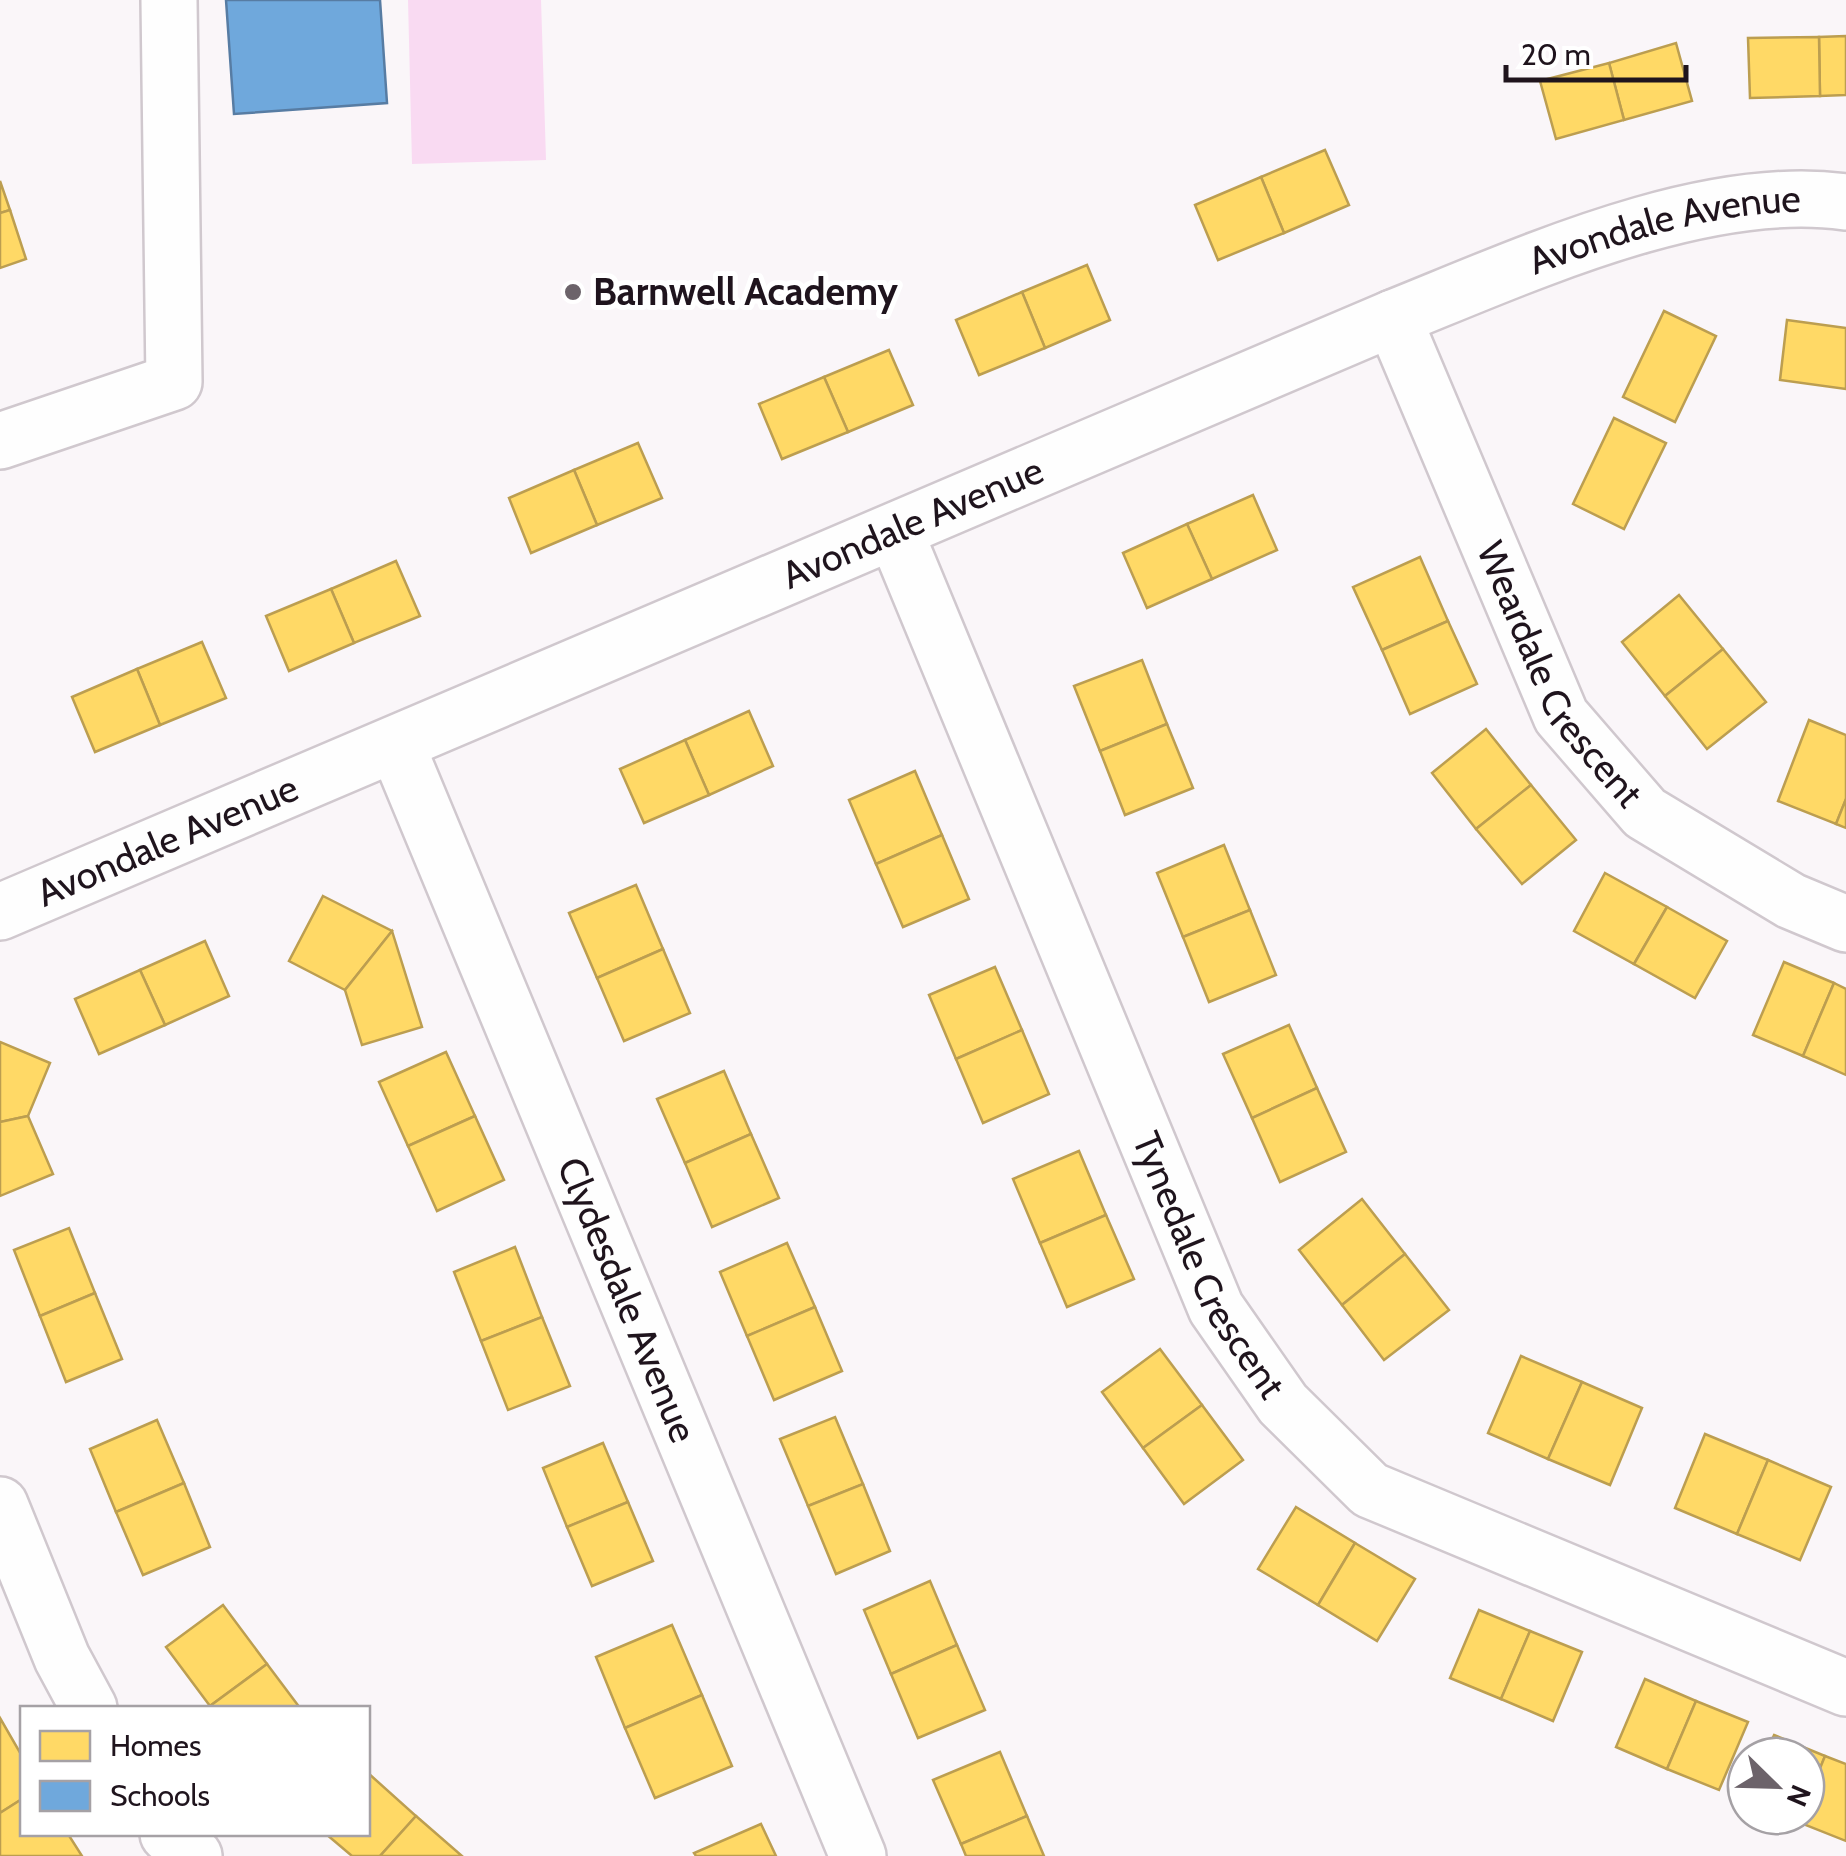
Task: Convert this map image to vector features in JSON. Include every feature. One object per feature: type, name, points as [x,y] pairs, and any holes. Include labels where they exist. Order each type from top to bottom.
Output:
[{"type":"street","points":[[0,441],[174,382],[169,0]]},
{"type":"street","name":"Avondale Avenue","points":[[6,894],[396,744],[1392,318],[1577,245],[1716,209],[1818,198],[1846,202]]},
{"type":"street","name":"Weardale Crescent","points":[[1392,318],[1561,716],[1644,813],[1790,900],[1846,924]]},
{"type":"street","name":"Tynedale Crescent","points":[[896,532],[1216,1308],[1283,1404],[1370,1490],[1846,1688]]},
{"type":"street","name":"Clydesdale Avenue","points":[[396,744],[858,1856]]},
{"type":"street","points":[[0,1506],[62,1658],[88,1706]]},
{"type":"street","points":[[170,1836],[194,1856]]},
{"type":"shaded area","points":[[408,0],[541,0],[546,160],[412,164]]},
{"type":"building: Homes","points":[[1846,36],[1846,95],[1820,96],[1819,37]]},
{"type":"building: Homes","points":[[1819,37],[1820,96],[1750,98],[1748,38]]},
{"type":"building: Homes","points":[[1676,43],[1692,101],[1624,120],[1609,63]]},
{"type":"building: Homes","points":[[1609,63],[1624,120],[1556,139],[1540,81]]},
{"type":"building: Homes","points":[[1325,150],[1349,205],[1284,233],[1261,177]]},
{"type":"building: Homes","points":[[1261,177],[1284,233],[1218,260],[1195,205]]},
{"type":"building: Homes","points":[[0,181],[10,210],[0,213]]},
{"type":"building: Homes","points":[[10,210],[26,259],[0,268],[0,213]]},
{"type":"building: Homes","points":[[1087,265],[1110,320],[1045,348],[1022,292]]},
{"type":"building: Homes","points":[[1022,292],[1045,348],[979,375],[956,320]]},
{"type":"building: Homes","points":[[1664,311],[1716,336],[1675,422],[1623,397]]},
{"type":"building: Homes","points":[[1787,320],[1846,328],[1846,389],[1780,380]]},
{"type":"building: Homes","points":[[889,350],[913,405],[848,432],[824,377]]},
{"type":"building: Homes","points":[[824,377],[848,432],[782,459],[759,404]]},
{"type":"building: Homes","points":[[1614,418],[1666,443],[1624,529],[1573,504]]},
{"type":"building: Homes","points":[[638,443],[662,498],[597,525],[574,470]]},
{"type":"building: Homes","points":[[574,470],[597,525],[531,553],[509,498]]},
{"type":"building: Homes","points":[[1253,495],[1277,550],[1212,579],[1187,524]]},
{"type":"building: Homes","points":[[1187,524],[1212,579],[1147,608],[1123,553]]},
{"type":"building: Homes","points":[[1420,557],[1448,621],[1382,650],[1353,587]]},
{"type":"building: Homes","points":[[396,561],[420,616],[354,643],[331,589]]},
{"type":"building: Homes","points":[[331,589],[354,643],[289,671],[266,616]]},
{"type":"building: Homes","points":[[1679,595],[1723,649],[1665,696],[1622,642]]},
{"type":"building: Homes","points":[[1448,621],[1477,684],[1410,714],[1382,650]]},
{"type":"building: Homes","points":[[202,642],[226,698],[160,725],[137,669]]},
{"type":"building: Homes","points":[[1723,649],[1766,702],[1707,749],[1665,696]]},
{"type":"building: Homes","points":[[1142,660],[1167,724],[1100,751],[1074,686]]},
{"type":"building: Homes","points":[[137,669],[160,725],[95,752],[72,697]]},
{"type":"building: Homes","points":[[749,711],[773,766],[709,795],[685,740]]},
{"type":"building: Homes","points":[[1809,720],[1846,735],[1846,799],[1836,824],[1778,801]]},
{"type":"building: Homes","points":[[1167,724],[1193,788],[1125,815],[1100,751]]},
{"type":"building: Homes","points":[[1486,729],[1531,785],[1476,829],[1432,773]]},
{"type":"building: Homes","points":[[685,740],[709,795],[644,823],[620,769]]},
{"type":"building: Homes","points":[[915,771],[942,835],[876,864],[849,800]]},
{"type":"building: Homes","points":[[1531,785],[1576,840],[1522,884],[1476,829]]},
{"type":"building: Homes","points":[[1846,799],[1846,828],[1836,824]]},
{"type":"building: Homes","points":[[942,835],[969,899],[903,927],[876,864]]},
{"type":"building: Homes","points":[[1224,845],[1250,910],[1183,937],[1157,873]]},
{"type":"building: Homes","points":[[1605,873],[1667,907],[1634,964],[1574,931]]},
{"type":"building: Homes","points":[[636,885],[663,949],[597,978],[569,913]]},
{"type":"building: Homes","points":[[323,896],[392,931],[345,990],[289,961]]},
{"type":"building: Homes","points":[[1667,907],[1727,941],[1695,998],[1634,964]]},
{"type":"building: Homes","points":[[1250,910],[1276,975],[1209,1002],[1183,937]]},
{"type":"building: Homes","points":[[392,931],[422,1027],[362,1045],[345,990]]},
{"type":"building: Homes","points":[[205,941],[229,996],[165,1025],[140,970]]},
{"type":"building: Homes","points":[[663,949],[690,1013],[624,1041],[597,978]]},
{"type":"building: Homes","points":[[1784,962],[1834,983],[1803,1056],[1753,1035]]},
{"type":"building: Homes","points":[[995,967],[1022,1030],[956,1059],[929,995]]},
{"type":"building: Homes","points":[[140,970],[165,1025],[99,1054],[75,999]]},
{"type":"building: Homes","points":[[1834,983],[1846,989],[1846,1075],[1803,1056]]},
{"type":"building: Homes","points":[[1289,1025],[1317,1088],[1252,1118],[1223,1054]]},
{"type":"building: Homes","points":[[1022,1030],[1049,1094],[983,1123],[956,1059]]},
{"type":"building: Homes","points":[[0,1042],[50,1063],[28,1116],[0,1122]]},
{"type":"building: Homes","points":[[446,1052],[475,1116],[408,1146],[379,1082]]},
{"type":"building: Homes","points":[[724,1071],[751,1134],[685,1163],[657,1099]]},
{"type":"building: Homes","points":[[1317,1088],[1346,1152],[1280,1182],[1252,1118]]},
{"type":"building: Homes","points":[[28,1116],[53,1174],[0,1196],[0,1122]]},
{"type":"building: Homes","points":[[475,1116],[504,1180],[437,1211],[408,1146]]},
{"type":"building: Homes","points":[[751,1134],[779,1198],[712,1227],[685,1163]]},
{"type":"building: Homes","points":[[1079,1151],[1106,1215],[1040,1243],[1013,1179]]},
{"type":"building: Homes","points":[[1362,1199],[1405,1254],[1342,1305],[1299,1250]]},
{"type":"building: Homes","points":[[1106,1215],[1134,1279],[1067,1307],[1040,1243]]},
{"type":"building: Homes","points":[[69,1228],[95,1293],[40,1316],[14,1250]]},
{"type":"building: Homes","points":[[787,1243],[815,1307],[747,1336],[720,1272]]},
{"type":"building: Homes","points":[[515,1247],[542,1317],[481,1341],[454,1272]]},
{"type":"building: Homes","points":[[1405,1254],[1449,1310],[1384,1360],[1342,1305]]},
{"type":"building: Homes","points":[[95,1293],[122,1359],[66,1382],[40,1316]]},
{"type":"building: Homes","points":[[815,1307],[842,1371],[774,1400],[747,1336]]},
{"type":"building: Homes","points":[[542,1317],[570,1386],[508,1410],[481,1341]]},
{"type":"building: Homes","points":[[1160,1349],[1202,1405],[1143,1448],[1102,1392]]},
{"type":"building: Homes","points":[[1521,1356],[1582,1382],[1548,1459],[1488,1433]]},
{"type":"building: Homes","points":[[1582,1382],[1642,1408],[1610,1485],[1548,1459]]},
{"type":"building: Homes","points":[[1202,1405],[1243,1460],[1184,1504],[1143,1448]]},
{"type":"building: Homes","points":[[835,1417],[863,1484],[808,1506],[780,1439]]},
{"type":"building: Homes","points":[[157,1420],[184,1483],[116,1512],[90,1449]]},
{"type":"building: Homes","points":[[1705,1434],[1768,1460],[1737,1534],[1675,1508]]},
{"type":"building: Homes","points":[[603,1443],[628,1502],[567,1527],[543,1468]]},
{"type":"building: Homes","points":[[1768,1460],[1831,1487],[1800,1560],[1737,1534]]},
{"type":"building: Homes","points":[[184,1483],[210,1547],[143,1575],[116,1512]]},
{"type":"building: Homes","points":[[863,1484],[890,1551],[836,1574],[808,1506]]},
{"type":"building: Homes","points":[[628,1502],[653,1561],[592,1586],[567,1527]]},
{"type":"building: Homes","points":[[1296,1507],[1355,1543],[1318,1605],[1258,1569]]},
{"type":"building: Homes","points":[[1355,1543],[1415,1579],[1377,1641],[1318,1605]]},
{"type":"building: Homes","points":[[930,1581],[957,1645],[891,1674],[864,1610]]},
{"type":"building: Homes","points":[[223,1605],[267,1664],[210,1706],[166,1647]]},
{"type":"building: Homes","points":[[1479,1610],[1530,1631],[1501,1699],[1450,1678]]},
{"type":"building: Homes","points":[[672,1625],[702,1695],[625,1728],[596,1657]]},
{"type":"building: Homes","points":[[1530,1631],[1582,1652],[1553,1721],[1501,1699]]},
{"type":"building: Homes","points":[[957,1645],[985,1710],[918,1738],[891,1674]]},
{"type":"building: Homes","points":[[267,1664],[298,1706],[210,1706]]},
{"type":"building: Homes","points":[[1645,1679],[1696,1701],[1667,1769],[1616,1747]]},
{"type":"building: Homes","points":[[702,1695],[732,1766],[655,1798],[625,1728]]},
{"type":"building: Homes","points":[[1696,1701],[1748,1722],[1742,1736],[1726,1736],[1726,1774],[1719,1790],[1667,1769]]},
{"type":"building: Homes","points":[[0,1718],[20,1753],[20,1800],[0,1813]]},
{"type":"building: Homes","points":[[1000,1752],[1027,1816],[961,1844],[933,1780]]},
{"type":"building: Homes","points":[[1826,1756],[1846,1764],[1846,1841],[1826,1833]]},
{"type":"building: Homes","points":[[370,1775],[416,1816],[380,1856],[352,1856],[328,1836],[370,1836]]},
{"type":"building: Homes","points":[[20,1800],[20,1836],[69,1836],[82,1856],[0,1856],[0,1813]]},
{"type":"building: Homes","points":[[416,1816],[462,1856],[380,1856]]},
{"type":"building: Homes","points":[[1027,1816],[1044,1856],[966,1856],[961,1844]]},
{"type":"building: Homes","points":[[761,1824],[776,1856],[694,1853]]},
{"type":"building: Schools","points":[[226,0],[380,0],[387,103],[234,114]]},
{"type":"place","name":"Barnwell Academy","points":[[573,292]]}]
